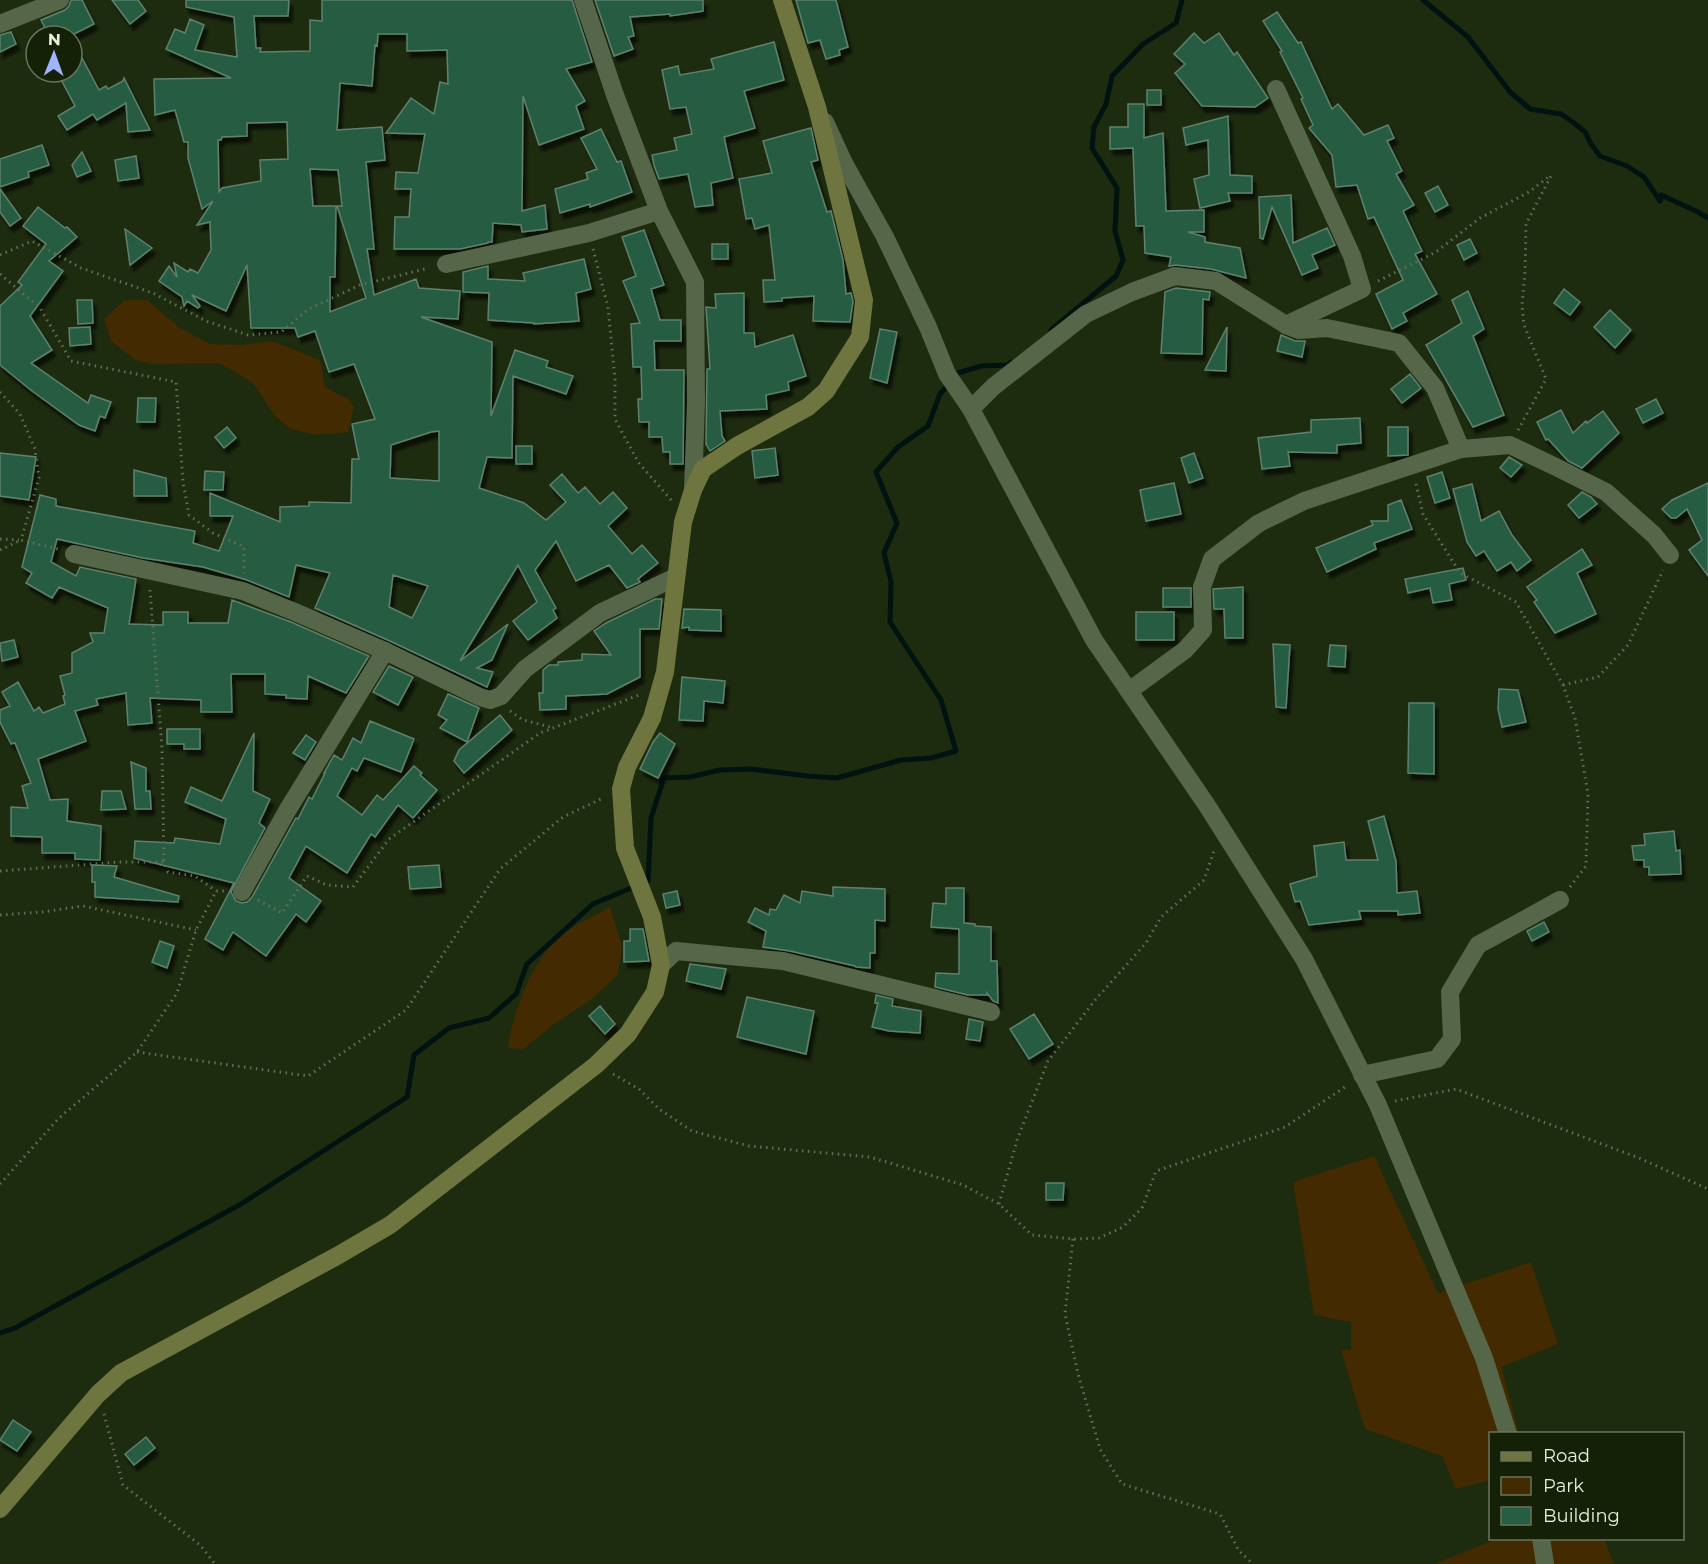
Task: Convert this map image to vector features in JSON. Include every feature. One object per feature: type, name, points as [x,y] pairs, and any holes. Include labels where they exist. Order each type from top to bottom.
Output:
[{"type":"street","points":[[0,24],[60,0]]},
{"type":"street","points":[[583,0],[615,95],[659,211],[695,282],[696,402],[693,490]]},
{"type":"street","points":[[0,1509],[98,1395],[121,1373],[390,1225],[596,1065],[628,1034],[645,1011],[655,992],[661,965],[652,917],[625,848],[621,789],[627,767],[652,718],[665,672],[682,522],[703,469],[737,446],[807,407],[826,391],[861,337],[864,300],[817,107],[782,0]]},
{"type":"street","points":[[1276,89],[1352,256],[1362,289],[1286,325]]},
{"type":"street","points":[[817,107],[844,163],[885,237],[951,381],[971,409],[1094,640],[1222,829],[1304,959],[1378,1105],[1484,1358],[1507,1432]]},
{"type":"street","points":[[446,264],[589,233],[659,211]]},
{"type":"street","points":[[971,409],[993,387],[1086,314],[1131,292],[1175,276],[1216,281],[1286,325],[1299,330],[1327,328],[1399,344],[1435,388],[1461,449]]},
{"type":"street","points":[[1129,691],[1185,650],[1203,630],[1202,587],[1212,560],[1259,523],[1304,501],[1461,449],[1510,445],[1606,492],[1654,535],[1670,555]]},
{"type":"street","points":[[74,554],[243,591],[385,651],[490,700],[501,696],[525,669],[600,613],[676,577]]},
{"type":"street","points":[[242,892],[287,811],[385,651]]},
{"type":"street","points":[[1362,1075],[1437,1059],[1452,1039],[1450,992],[1478,945],[1560,900]]},
{"type":"street","points":[[661,965],[676,951],[783,961],[991,1012]]},
{"type":"street","points":[[1541,1540],[1545,1564]]},
{"type":"path","points":[[1362,289],[1436,252],[1480,218],[1529,192],[1552,174],[1526,224],[1522,305],[1524,325],[1546,379],[1510,445]]},
{"type":"path","points":[[589,233],[609,307],[615,379],[615,419],[638,462],[685,515]]},
{"type":"path","points":[[0,255],[32,241],[81,268],[153,293],[206,321],[248,335],[281,332],[309,309],[360,285],[446,264]]},
{"type":"path","points":[[0,274],[40,308],[71,361],[176,382],[183,482],[189,515],[213,533],[244,546],[243,591]]},
{"type":"path","points":[[0,392],[20,414],[35,450],[39,478],[21,540],[0,550]]},
{"type":"path","points":[[1411,464],[1423,514],[1460,573],[1516,602],[1563,685],[1575,718],[1588,794],[1586,866],[1560,900]]},
{"type":"path","points":[[0,539],[21,540],[74,554]]},
{"type":"path","points":[[1563,685],[1598,677],[1628,645],[1670,555]]},
{"type":"path","points":[[148,570],[162,748],[164,862],[168,872],[195,876],[216,891],[242,892],[282,913],[307,876],[327,885],[353,887],[389,839],[540,733],[661,687]]},
{"type":"path","points":[[490,700],[523,720],[555,728]]},
{"type":"path","points":[[137,1052],[308,1076],[406,1010],[500,869],[563,817],[621,789]]},
{"type":"path","points":[[999,1204],[1017,1140],[1048,1061],[1096,999],[1146,943],[1161,917],[1204,880],[1222,829]]},
{"type":"path","points":[[0,871],[119,862],[164,862]]},
{"type":"path","points":[[0,1184],[59,1118],[137,1052],[177,993],[196,930],[216,891]]},
{"type":"path","points":[[0,915],[83,906],[196,930]]},
{"type":"path","points":[[596,1065],[639,1089],[659,1109],[692,1131],[749,1146],[870,1157],[963,1185],[999,1204],[1032,1235],[1073,1239],[1099,1238],[1123,1227],[1142,1208],[1156,1172],[1285,1127],[1362,1075]]},
{"type":"path","points":[[1378,1105],[1456,1089],[1639,1158],[1708,1189]]},
{"type":"path","points":[[1073,1239],[1065,1314],[1078,1374],[1100,1449],[1122,1484],[1221,1514],[1239,1551],[1253,1564]]},
{"type":"path","points":[[98,1395],[123,1485],[200,1545],[215,1564]]},
{"type":"green space","points":[[125,300],[147,300],[180,328],[210,344],[240,345],[272,341],[320,360],[325,387],[348,399],[354,407],[348,432],[317,435],[290,429],[275,416],[253,383],[220,363],[152,364],[135,360],[111,341],[104,319]]},
{"type":"green space","points":[[610,907],[622,946],[618,974],[593,998],[554,1024],[523,1049],[508,1048],[514,1019],[525,989],[548,949],[569,930]]},
{"type":"green space","points":[[1374,1156],[1438,1293],[1531,1262],[1558,1344],[1501,1367],[1519,1432],[1489,1432],[1489,1480],[1456,1489],[1442,1456],[1365,1429],[1341,1350],[1351,1349],[1351,1322],[1314,1315],[1293,1182]]},
{"type":"green space","points":[[1494,1540],[1604,1540],[1614,1564],[1434,1564]]},
{"type":"building","points":[[71,0],[82,0],[94,24],[84,29],[84,24],[43,24],[41,20],[69,6]]},
{"type":"building","points":[[112,0],[138,0],[146,11],[130,24]]},
{"type":"building","points":[[186,0],[289,0],[288,16],[254,16],[256,48],[261,48],[260,52],[310,51],[310,20],[322,21],[322,0],[572,0],[592,62],[566,69],[585,101],[576,106],[584,129],[539,145],[523,96],[522,211],[545,205],[547,229],[522,232],[521,225],[493,223],[492,242],[460,249],[394,249],[395,217],[409,217],[411,189],[395,189],[396,172],[418,173],[425,134],[386,133],[411,98],[434,114],[440,82],[448,84],[447,50],[407,51],[407,34],[378,34],[372,86],[340,83],[337,130],[382,127],[385,160],[366,162],[374,249],[367,249],[374,295],[416,279],[419,288],[460,291],[458,319],[421,317],[492,342],[491,416],[515,350],[548,361],[546,367],[573,376],[566,394],[513,376],[512,458],[487,457],[479,488],[524,503],[546,520],[566,502],[550,485],[562,474],[578,493],[585,487],[600,504],[613,492],[627,508],[608,526],[632,554],[642,545],[658,563],[638,579],[640,582],[627,588],[609,565],[576,581],[556,541],[535,570],[556,608],[553,610],[557,618],[528,640],[513,621],[537,602],[518,565],[460,661],[508,624],[492,660],[477,668],[493,672],[487,687],[315,608],[330,573],[296,565],[289,597],[247,580],[203,567],[143,558],[57,539],[51,562],[76,576],[80,567],[136,579],[129,624],[163,625],[163,612],[188,612],[188,623],[228,623],[232,600],[291,622],[369,656],[346,693],[308,676],[307,699],[286,698],[286,695],[265,694],[265,674],[231,674],[232,712],[201,712],[201,700],[150,698],[152,723],[128,725],[126,693],[96,699],[98,705],[75,711],[86,741],[38,759],[50,800],[68,799],[67,821],[101,826],[100,860],[75,859],[75,853],[42,853],[42,837],[11,836],[11,807],[28,808],[22,786],[31,783],[15,743],[11,744],[0,722],[0,710],[10,706],[2,692],[18,682],[34,711],[39,707],[43,713],[65,704],[60,676],[72,673],[72,653],[93,642],[90,633],[104,633],[108,608],[59,587],[52,598],[26,583],[32,573],[22,567],[40,495],[56,499],[56,506],[195,531],[193,543],[219,551],[233,516],[210,516],[210,493],[280,522],[280,507],[309,506],[309,502],[351,503],[352,459],[359,459],[352,424],[375,419],[354,364],[329,372],[315,331],[298,337],[295,328],[251,328],[247,265],[226,311],[192,295],[200,306],[198,308],[187,301],[184,306],[182,297],[159,281],[169,266],[177,277],[174,263],[188,272],[190,269],[198,273],[211,250],[210,222],[197,225],[213,201],[202,209],[188,158],[188,142],[184,142],[175,110],[155,115],[154,79],[231,78],[166,49],[175,29],[185,33],[190,19],[204,25],[195,50],[237,57],[234,17],[186,7]],"holes":[[[287,122],[288,159],[260,160],[261,181],[222,188],[219,192],[218,140],[222,137],[247,136],[247,123]],[[310,169],[338,170],[342,206],[337,206],[366,298],[330,312],[330,277],[335,277],[336,206],[313,206]],[[439,431],[439,481],[390,478],[391,445]],[[393,575],[428,586],[412,618],[389,607]]]},
{"type":"building","points":[[595,0],[703,0],[703,11],[670,16],[670,14],[630,17],[634,36],[628,37],[633,49],[614,56]]},
{"type":"building","points":[[796,0],[836,0],[848,47],[839,50],[840,55],[826,59],[820,40],[808,43]]},
{"type":"building","points":[[1277,12],[1298,43],[1301,42],[1332,109],[1338,104],[1364,135],[1388,125],[1394,138],[1387,141],[1402,171],[1396,174],[1414,205],[1403,211],[1422,251],[1415,254],[1437,294],[1403,313],[1407,321],[1392,329],[1376,294],[1403,280],[1374,217],[1368,219],[1357,185],[1336,187],[1332,155],[1309,128],[1313,125],[1301,99],[1303,98],[1280,52],[1282,51],[1263,21]]},
{"type":"building","points":[[11,32],[16,44],[0,52],[0,35]]},
{"type":"building","points":[[1194,33],[1204,43],[1219,33],[1234,55],[1237,52],[1268,98],[1255,107],[1202,106],[1175,73],[1185,64],[1174,54]]},
{"type":"building","points":[[774,42],[784,80],[744,91],[755,128],[724,137],[733,178],[711,183],[713,205],[695,207],[688,174],[659,179],[654,165],[652,155],[677,150],[674,138],[692,134],[686,107],[670,109],[662,70],[678,66],[680,75],[714,69],[711,59]]},
{"type":"building","points":[[84,62],[99,90],[106,86],[108,89],[123,81],[124,78],[150,130],[128,132],[126,103],[97,120],[93,114],[67,130],[58,116],[75,106],[63,84],[84,84]]},
{"type":"building","points":[[1147,90],[1161,90],[1161,105],[1147,105]]},
{"type":"building","points":[[1128,104],[1144,104],[1144,138],[1163,133],[1166,211],[1204,210],[1204,232],[1188,232],[1205,237],[1205,242],[1240,248],[1246,278],[1211,269],[1169,266],[1171,257],[1145,253],[1144,226],[1136,226],[1133,148],[1110,149],[1110,127],[1128,127]]},
{"type":"building","points":[[1228,116],[1230,175],[1252,176],[1252,193],[1228,193],[1230,201],[1200,208],[1194,179],[1209,175],[1208,140],[1186,145],[1183,128]]},
{"type":"building","points":[[811,128],[818,160],[811,162],[827,212],[831,211],[843,260],[846,294],[851,293],[853,301],[850,322],[813,321],[814,296],[782,298],[782,301],[764,302],[763,280],[775,280],[769,225],[755,229],[752,218],[746,219],[739,179],[772,173],[763,141]]},
{"type":"building","points":[[601,129],[617,162],[621,161],[632,192],[590,207],[590,204],[560,213],[555,189],[588,179],[586,173],[597,169],[581,138]]},
{"type":"building","points":[[42,145],[49,165],[28,172],[29,177],[0,187],[0,159]]},
{"type":"building","points":[[82,152],[91,171],[77,177],[72,165]]},
{"type":"building","points":[[136,156],[139,178],[118,181],[115,160]]},
{"type":"building","points":[[1438,186],[1448,205],[1435,212],[1425,193]]},
{"type":"building","points":[[0,189],[21,218],[10,226],[0,212]]},
{"type":"building","points":[[1291,195],[1293,243],[1327,228],[1335,245],[1312,255],[1318,268],[1302,275],[1272,207],[1263,239],[1260,238],[1259,197]]},
{"type":"building","points":[[38,207],[65,228],[67,227],[77,237],[49,261],[63,271],[30,316],[52,350],[31,363],[88,403],[91,395],[111,402],[105,418],[100,416],[95,431],[79,425],[0,365],[0,306],[22,285],[18,282],[46,244],[23,226]]},
{"type":"building","points":[[125,229],[152,248],[130,265]]},
{"type":"building","points":[[644,230],[664,285],[651,289],[660,320],[681,320],[681,341],[654,341],[655,370],[684,370],[683,464],[670,464],[670,452],[663,452],[662,437],[649,437],[649,422],[639,422],[638,399],[642,399],[641,367],[633,367],[631,324],[640,323],[623,281],[636,276],[622,237]]},
{"type":"building","points":[[1470,239],[1477,253],[1464,260],[1457,245]]},
{"type":"building","points":[[712,244],[728,244],[728,259],[712,259]]},
{"type":"building","points":[[584,259],[591,289],[576,293],[579,321],[534,324],[488,320],[489,293],[463,292],[463,272],[488,266],[488,279],[525,281],[523,273]]},
{"type":"building","points":[[1176,288],[1210,292],[1209,300],[1203,299],[1202,354],[1161,353],[1165,292]]},
{"type":"building","points":[[1564,289],[1580,302],[1570,315],[1554,303]]},
{"type":"building","points":[[1468,291],[1484,329],[1473,336],[1504,415],[1473,427],[1426,345],[1462,323],[1452,300]]},
{"type":"building","points":[[744,293],[744,333],[754,333],[755,347],[793,335],[806,376],[788,382],[789,390],[766,395],[767,409],[720,411],[722,436],[725,441],[710,451],[706,444],[707,369],[710,369],[706,307],[716,308],[715,294]]},
{"type":"building","points":[[77,300],[92,300],[93,323],[78,324]]},
{"type":"building","points":[[1610,310],[1631,330],[1615,348],[1594,327]]},
{"type":"building","points":[[90,327],[91,344],[70,346],[69,328]]},
{"type":"building","points":[[1227,327],[1226,371],[1205,370]]},
{"type":"building","points":[[880,329],[897,332],[887,383],[870,378]]},
{"type":"building","points":[[1281,335],[1295,341],[1305,341],[1302,357],[1277,351]]},
{"type":"building","points":[[1410,374],[1421,388],[1402,403],[1391,389]]},
{"type":"building","points":[[138,398],[156,398],[155,422],[137,422]]},
{"type":"building","points":[[1656,399],[1663,413],[1643,423],[1636,409]]},
{"type":"building","points":[[1561,410],[1573,433],[1586,421],[1587,423],[1603,411],[1619,433],[1582,468],[1568,461],[1548,439],[1546,440],[1537,422]]},
{"type":"building","points":[[1360,418],[1361,443],[1337,445],[1337,453],[1288,452],[1290,466],[1262,469],[1258,438],[1311,432],[1311,420]]},
{"type":"building","points":[[227,427],[236,438],[224,448],[215,437]]},
{"type":"building","points":[[1388,427],[1408,427],[1408,455],[1388,456]]},
{"type":"building","points":[[516,446],[532,446],[532,464],[516,464]]},
{"type":"building","points":[[775,448],[778,475],[755,478],[752,451]]},
{"type":"building","points":[[0,453],[36,457],[29,500],[0,496]]},
{"type":"building","points":[[1194,453],[1203,478],[1189,483],[1181,458]]},
{"type":"building","points":[[1509,457],[1522,465],[1511,477],[1500,468]]},
{"type":"building","points":[[134,470],[166,478],[167,496],[134,496]]},
{"type":"building","points":[[205,471],[224,472],[223,490],[204,490]]},
{"type":"building","points":[[1442,472],[1450,498],[1435,503],[1427,477]]},
{"type":"building","points":[[1174,483],[1181,514],[1146,521],[1140,490]]},
{"type":"building","points":[[1708,483],[1708,576],[1689,550],[1702,540],[1687,509],[1676,518],[1671,518],[1662,509],[1672,500]]},
{"type":"building","points":[[1472,484],[1481,521],[1499,511],[1512,535],[1531,560],[1517,571],[1511,562],[1497,571],[1484,551],[1476,556],[1467,542],[1453,489]]},
{"type":"building","points":[[1582,492],[1597,504],[1579,518],[1568,505]]},
{"type":"building","points":[[1401,500],[1412,529],[1374,543],[1376,549],[1327,572],[1316,548],[1373,525],[1371,521],[1388,521],[1388,505]]},
{"type":"building","points":[[1582,549],[1592,565],[1577,573],[1596,614],[1555,633],[1534,602],[1537,600],[1527,587]]},
{"type":"building","points":[[1463,568],[1466,580],[1449,584],[1452,600],[1433,603],[1430,588],[1408,593],[1405,579]]},
{"type":"building","points":[[1243,587],[1243,638],[1225,638],[1224,609],[1214,609],[1213,589]]},
{"type":"building","points":[[1163,588],[1191,588],[1191,607],[1163,607]]},
{"type":"building","points":[[655,599],[662,599],[659,629],[640,629],[640,677],[607,694],[566,696],[566,709],[540,710],[539,693],[543,693],[543,670],[549,665],[558,665],[558,662],[582,660],[582,654],[611,655],[594,631]]},
{"type":"building","points":[[684,609],[721,610],[721,631],[682,628]]},
{"type":"building","points":[[1136,612],[1174,612],[1174,640],[1136,640]]},
{"type":"building","points":[[14,640],[18,657],[2,661],[0,643]]},
{"type":"building","points":[[1273,644],[1290,645],[1286,708],[1276,707]]},
{"type":"building","points":[[1330,645],[1346,646],[1345,667],[1328,666]]},
{"type":"building","points":[[389,666],[413,677],[398,705],[373,692]]},
{"type":"building","points":[[682,677],[725,681],[723,703],[704,701],[703,721],[679,720]]},
{"type":"building","points":[[1499,689],[1518,690],[1526,722],[1502,727],[1498,709]]},
{"type":"building","points":[[448,694],[479,708],[467,742],[440,728],[447,720],[438,715]]},
{"type":"building","points":[[1409,703],[1434,703],[1434,774],[1408,773]]},
{"type":"building","points":[[500,715],[512,730],[464,773],[454,761],[459,750]]},
{"type":"building","points":[[370,721],[414,739],[401,772],[364,758],[357,771],[352,768],[337,796],[362,815],[377,795],[383,800],[414,766],[422,773],[420,775],[437,790],[413,818],[398,805],[375,837],[371,834],[347,873],[306,846],[289,878],[321,901],[306,922],[296,914],[266,956],[233,932],[223,950],[205,939],[234,883],[134,858],[135,841],[174,843],[175,838],[220,844],[226,819],[185,802],[191,787],[222,801],[254,733],[253,791],[270,799],[259,823],[265,828],[231,892],[236,901],[247,902],[309,797],[312,799],[334,755],[342,760],[353,738],[361,743]]},
{"type":"building","points":[[167,729],[200,729],[200,749],[184,749],[184,744],[167,744]]},
{"type":"building","points":[[660,733],[675,744],[658,778],[640,769]]},
{"type":"building","points":[[306,735],[316,742],[305,760],[293,753]]},
{"type":"building","points":[[131,762],[146,768],[146,791],[150,791],[151,809],[135,809]]},
{"type":"building","points":[[102,791],[121,791],[126,809],[101,810]]},
{"type":"building","points":[[1384,816],[1396,861],[1397,893],[1417,891],[1420,913],[1398,915],[1398,911],[1359,911],[1361,919],[1309,925],[1300,901],[1295,902],[1290,884],[1317,876],[1314,846],[1344,842],[1346,860],[1378,860],[1368,821]]},
{"type":"building","points":[[1674,831],[1676,851],[1680,850],[1681,874],[1649,875],[1649,867],[1644,867],[1644,860],[1634,860],[1632,846],[1645,845],[1644,834]]},
{"type":"building","points":[[92,865],[117,866],[114,877],[179,896],[178,902],[95,897]]},
{"type":"building","points":[[439,865],[441,887],[410,889],[408,867]]},
{"type":"building","points":[[833,887],[885,889],[885,921],[875,920],[875,953],[870,953],[870,968],[763,947],[766,931],[748,922],[755,908],[769,915],[770,909],[776,910],[784,895],[800,903],[802,891],[833,896]]},
{"type":"building","points":[[946,888],[964,888],[964,923],[991,927],[991,961],[997,961],[998,1003],[993,1001],[987,993],[987,995],[968,995],[935,987],[936,973],[959,974],[959,929],[931,927],[933,903],[946,904]]},
{"type":"building","points":[[677,891],[680,905],[666,908],[663,894]]},
{"type":"building","points":[[1544,922],[1549,932],[1532,941],[1527,931]]},
{"type":"building","points":[[630,929],[643,929],[649,961],[624,962],[624,941],[630,941]]},
{"type":"building","points":[[160,941],[174,946],[167,968],[152,962]]},
{"type":"building","points":[[690,964],[726,969],[721,989],[686,981]]},
{"type":"building","points":[[876,995],[893,999],[892,1006],[921,1011],[920,1033],[889,1031],[872,1027],[878,1003],[875,1003]]},
{"type":"building","points":[[747,997],[814,1011],[806,1054],[737,1037]]},
{"type":"building","points":[[600,1006],[615,1024],[605,1034],[589,1016]]},
{"type":"building","points":[[1034,1014],[1053,1044],[1029,1059],[1010,1029]]},
{"type":"building","points":[[969,1019],[983,1022],[980,1041],[966,1039]]},
{"type":"building","points":[[1046,1183],[1064,1183],[1063,1200],[1046,1200]]},
{"type":"building","points":[[13,1420],[31,1432],[17,1451],[0,1440]]},
{"type":"building","points":[[146,1437],[155,1448],[134,1465],[125,1454]]},
{"type":"waterway","points":[[1051,330],[1116,276],[1123,260],[1115,231],[1117,188],[1092,148],[1094,127],[1106,104],[1112,76],[1143,44],[1176,23],[1182,0]]},
{"type":"waterway","points":[[1423,0],[1468,37],[1510,92],[1530,109],[1561,114],[1585,132],[1600,156],[1627,166],[1644,177],[1660,201],[1661,195],[1708,218]]},
{"type":"waterway","points":[[0,1333],[15,1328],[241,1204],[407,1097],[414,1055],[449,1028],[489,1018],[516,994],[527,964],[593,904],[648,881],[651,818],[664,778],[690,777],[720,770],[751,769],[837,778],[901,760],[931,758],[956,751],[941,700],[890,622],[891,582],[884,553],[897,523],[876,472],[898,447],[928,426],[940,394],[958,373],[981,366],[1008,365],[1011,362]]}]
